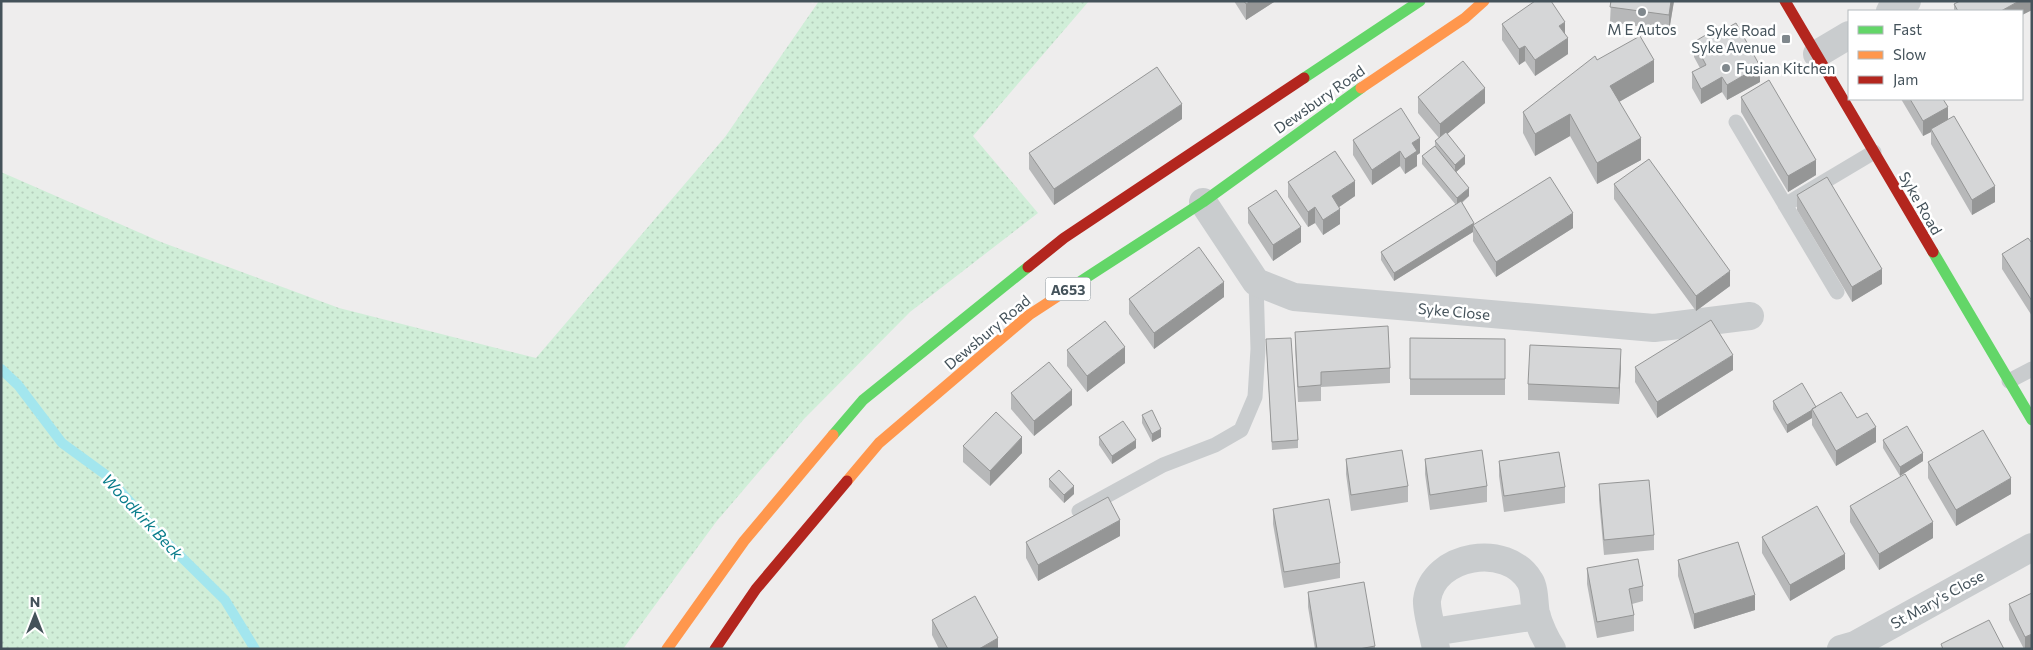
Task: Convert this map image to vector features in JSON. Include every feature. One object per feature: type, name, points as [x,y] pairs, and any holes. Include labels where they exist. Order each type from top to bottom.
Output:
[{"type":"main road","name":"Dewsbury Road","points":[[666,649],[744,541],[863,400],[1064,238],[1420,1]]},
{"type":"main road","name":"Dewsbury Road","points":[[715,649],[756,589],[879,443],[1029,315],[1203,202],[1320,116],[1466,18],[1484,1]]},
{"type":"main road","name":"Syke Road","points":[[1786,1],[2032,420]]},
{"type":"street","points":[[1892,10],[1907,1]]},
{"type":"street","points":[[1816,54],[1848,36]]},
{"type":"street","points":[[1203,202],[1256,282]]},
{"type":"street","name":"Syke Close","points":[[1256,282],[1294,297],[1654,328],[1750,316]]},
{"type":"street","name":"St Mary's Close","points":[[1842,649],[1855,645],[2032,547]]},
{"type":"street","points":[[1537,616],[1435,640],[1427,600],[1435,583],[1448,568],[1464,560],[1482,556],[1500,559],[1517,568],[1530,581],[1537,616],[1543,633],[1552,649]]},
{"type":"lane","points":[[1736,122],[1837,292]]},
{"type":"lane","points":[[1785,205],[1874,152]]},
{"type":"lane","points":[[1079,510],[1163,465],[1215,445],[1241,430],[1255,397],[1258,348],[1256,282]]},
{"type":"lane","points":[[2009,382],[2032,369]]},
{"type":"green space","points":[[819,1],[1089,1],[973,136],[1038,213],[910,312],[804,419],[716,522],[623,649],[1,649],[1,172],[161,242],[339,308],[536,358],[725,137]]},
{"type":"building","points":[[1535,1],[1551,1],[1565,22],[1559,26],[1568,38],[1535,60],[1525,46],[1519,49],[1502,24]]},
{"type":"building","points":[[1611,1],[1671,1],[1669,15],[1610,7]]},
{"type":"building","points":[[1960,1],[2019,1],[2003,10],[1957,10],[1954,4]]},
{"type":"building","name":"Fusian Kitchen","points":[[1736,23],[1760,66],[1727,85],[1722,77],[1701,89],[1692,72],[1706,65],[1694,42],[1714,30],[1716,34]]},
{"type":"building","points":[[1640,36],[1654,60],[1610,86],[1641,138],[1597,163],[1570,114],[1535,134],[1523,112],[1595,56],[1597,60]]},
{"type":"building","points":[[1463,61],[1485,88],[1440,124],[1418,97]]},
{"type":"building","points":[[1157,67],[1182,104],[1054,189],[1029,153]]},
{"type":"building","points":[[1769,80],[1816,160],[1788,176],[1741,97]]},
{"type":"building","points":[[1911,100],[1944,100],[1948,107],[1923,121]]},
{"type":"building","points":[[1401,108],[1420,138],[1412,143],[1417,151],[1405,159],[1400,151],[1372,170],[1353,140]]},
{"type":"building","points":[[1954,116],[1995,186],[1972,200],[1931,129]]},
{"type":"building","points":[[1446,132],[1465,156],[1455,165],[1435,141]]},
{"type":"building","points":[[1435,146],[1469,188],[1457,198],[1422,156]]},
{"type":"building","points":[[1335,151],[1355,181],[1332,196],[1340,209],[1323,220],[1315,207],[1308,212],[1288,182]]},
{"type":"building","points":[[1649,159],[1730,271],[1696,296],[1614,184]]},
{"type":"building","points":[[1550,177],[1573,213],[1496,262],[1473,225]]},
{"type":"building","points":[[1827,177],[1882,269],[1852,287],[1797,195]]},
{"type":"building","points":[[1276,190],[1301,227],[1273,245],[1248,208]]},
{"type":"building","points":[[1461,201],[1474,223],[1394,273],[1381,252]]},
{"type":"building","points":[[2028,238],[2032,243],[2032,301],[2002,254]]},
{"type":"building","points":[[1199,247],[1224,282],[1154,333],[1129,299]]},
{"type":"building","points":[[1711,320],[1733,355],[1657,402],[1635,367]]},
{"type":"building","points":[[1105,321],[1125,347],[1087,376],[1067,350]]},
{"type":"building","points":[[1388,326],[1390,368],[1321,372],[1321,385],[1298,387],[1295,332]]},
{"type":"building","points":[[1291,338],[1298,440],[1272,442],[1266,339]]},
{"type":"building","points":[[1410,338],[1505,339],[1505,379],[1410,379]]},
{"type":"building","points":[[1530,345],[1621,349],[1619,388],[1528,384]]},
{"type":"building","points":[[1049,362],[1072,390],[1034,421],[1011,393]]},
{"type":"building","points":[[1802,383],[1816,407],[1787,425],[1773,401]]},
{"type":"building","points":[[1841,392],[1857,418],[1867,413],[1876,427],[1836,451],[1812,409]]},
{"type":"building","points":[[1152,410],[1161,429],[1152,434],[1142,415]]},
{"type":"building","points":[[996,412],[1022,437],[990,471],[963,446]]},
{"type":"building","points":[[1123,421],[1136,440],[1112,456],[1099,437]]},
{"type":"building","points":[[1907,426],[1923,453],[1900,467],[1883,440]]},
{"type":"building","points":[[1983,430],[2011,478],[1956,510],[1928,462]]},
{"type":"building","points":[[1402,450],[1408,486],[1351,495],[1346,459]]},
{"type":"building","points":[[1482,450],[1487,486],[1430,495],[1425,459]]},
{"type":"building","points":[[1559,452],[1565,487],[1504,496],[1499,461]]},
{"type":"building","points":[[1059,470],[1074,486],[1064,495],[1049,479]]},
{"type":"building","points":[[1905,474],[1933,522],[1879,554],[1850,506]]},
{"type":"building","points":[[1649,480],[1654,535],[1604,540],[1599,484]]},
{"type":"building","points":[[1108,497],[1120,520],[1038,565],[1026,542]]},
{"type":"building","points":[[1329,499],[1340,563],[1284,572],[1273,509]]},
{"type":"building","points":[[1817,506],[1845,554],[1790,585],[1762,537]]},
{"type":"building","points":[[1738,542],[1755,595],[1694,614],[1678,560]]},
{"type":"building","points":[[1638,559],[1643,586],[1629,589],[1634,615],[1597,622],[1587,568]]},
{"type":"building","points":[[1364,582],[1375,646],[1359,649],[1317,649],[1308,592]]},
{"type":"building","points":[[2032,593],[2032,634],[2025,637],[2009,604]]},
{"type":"building","points":[[975,596],[998,638],[979,649],[948,649],[932,620]]},
{"type":"building","points":[[1989,620],[2004,649],[1943,649],[1941,644]]},
{"type":"waterway","name":"Woodkirk Beck","points":[[1,369],[18,385],[62,443],[106,475],[163,539],[225,600],[255,649]]},
{"type":"traffic: fast","points":[[1304,78],[1420,1]]},
{"type":"traffic: fast","points":[[1078,283],[1203,202],[1361,88]]},
{"type":"traffic: fast","points":[[1933,252],[2032,420]]},
{"type":"traffic: fast","points":[[833,435],[863,400],[1028,267]]},
{"type":"traffic: slow","points":[[1361,88],[1465,18],[1484,1]]},
{"type":"traffic: slow","points":[[847,481],[879,443],[1029,315],[1078,283]]},
{"type":"traffic: slow","points":[[667,649],[744,541],[833,435]]},
{"type":"traffic: jam","points":[[1785,1],[1933,252]]},
{"type":"traffic: jam","points":[[1028,267],[1064,238],[1304,78]]},
{"type":"traffic: jam","points":[[715,649],[756,589],[847,481]]},
{"type":"place","name":"M E Autos","points":[[1642,12]]},
{"type":"place","name":"Syke Road Syke Avenue","points":[[1786,39]]},
{"type":"place","name":"Fusian Kitchen","points":[[1726,68]]}]
